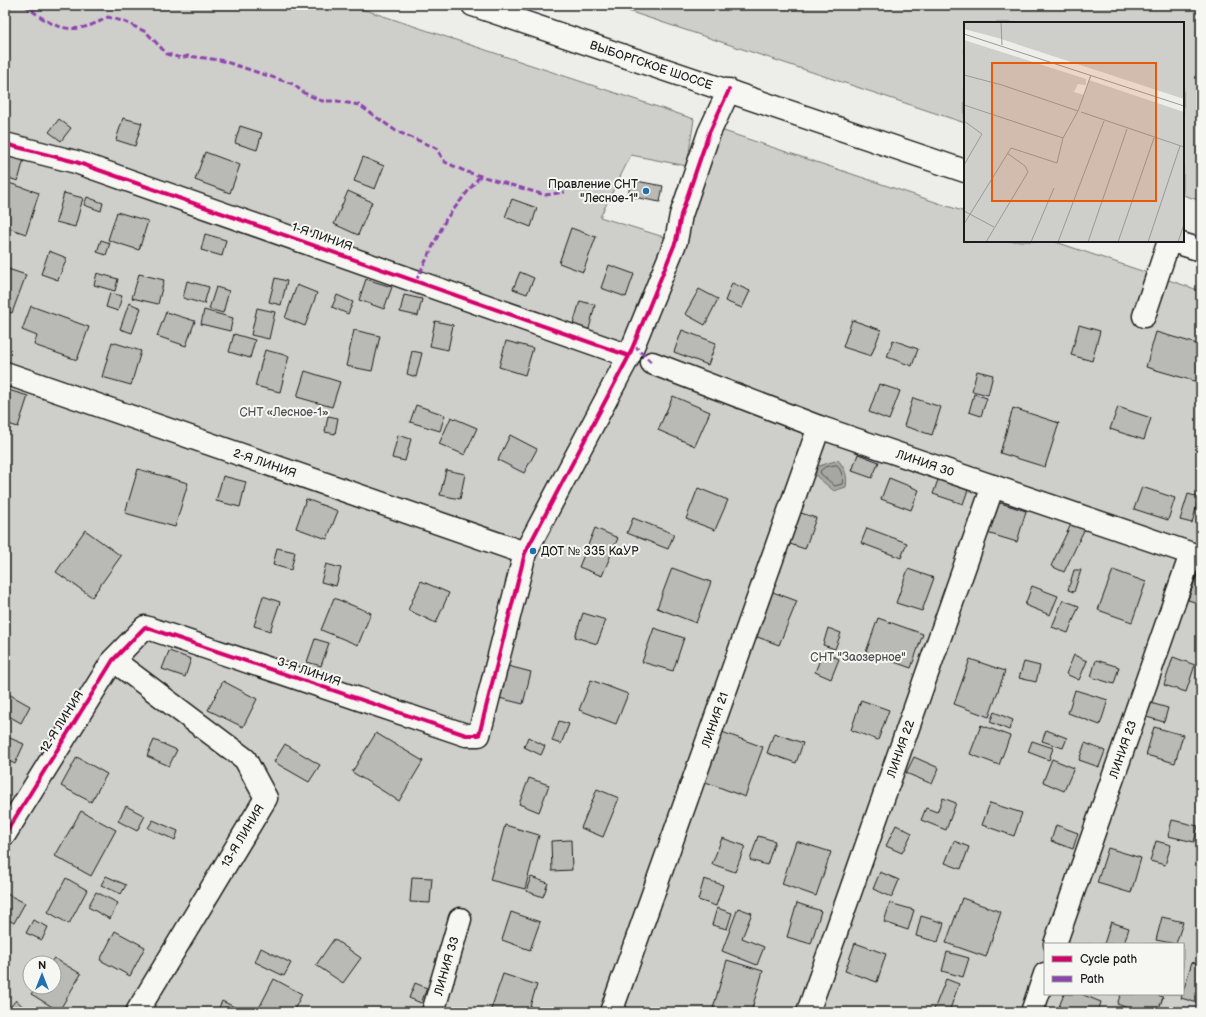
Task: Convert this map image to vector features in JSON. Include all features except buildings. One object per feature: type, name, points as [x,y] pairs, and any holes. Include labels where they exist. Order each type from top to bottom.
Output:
[{"type":"street","name":"ВЫБОРГСКОЕ ШОССЕ","points":[[473,5],[964,170]]},
{"type":"street","points":[[525,553],[629,356],[676,241],[681,215],[709,133],[729,90]]},
{"type":"street","name":"1-Я ЛИНИЯ","points":[[5,144],[83,164],[629,356]]},
{"type":"street","points":[[1144,316],[1171,242]]},
{"type":"street","points":[[1174,242],[1201,250]]},
{"type":"street","name":"ЛИНИЯ 30","points":[[652,363],[819,428],[1196,556]]},
{"type":"street","name":"2-Я ЛИНИЯ","points":[[5,373],[525,553]]},
{"type":"street","name":"ЛИНИЯ 21","points":[[611,1012],[819,428]]},
{"type":"street","name":"ЛИНИЯ 22","points":[[808,1012],[993,486]]},
{"type":"street","name":"3-Я ЛИНИЯ","points":[[145,627],[466,735],[479,735],[525,553]]},
{"type":"street","name":"ЛИНИЯ 23","points":[[1056,943],[1196,556]]},
{"type":"street","name":"12-Я ЛИНИЯ","points":[[5,834],[112,660],[145,627]]},
{"type":"street","name":"13-Я ЛИНИЯ","points":[[112,660],[245,759],[266,798],[137,1012]]},
{"type":"street","name":"ЛИНИЯ 33","points":[[433,1012],[460,919]]},
{"type":"street","points":[[1032,1012],[1044,977]]},
{"type":"green space","points":[[5,5],[350,5],[694,119],[687,166],[631,155],[600,217],[667,238],[712,127],[964,212],[964,242],[1056,242],[1201,291],[1201,1012],[5,1012]]},
{"type":"green space","points":[[610,5],[1201,5],[1201,201],[1184,195],[1184,22],[964,22],[964,123]]},
{"type":"water","points":[[838,460],[845,472],[847,483],[846,487],[834,491],[816,476],[816,467]]},
{"type":"marked path","points":[[25,5],[46,20],[65,28],[74,29],[84,27],[108,17],[125,22],[146,32],[167,54],[181,58],[188,56],[220,60],[293,84],[304,93],[322,101],[337,101],[359,105],[396,131],[436,148],[445,162],[467,172],[545,195],[565,192]]},
{"type":"marked path","points":[[416,281],[446,219],[480,176]]},
{"type":"marked path","points":[[634,345],[652,363]]},
{"type":"cycle path","points":[[5,834],[113,660],[145,627],[466,735],[479,735],[525,553],[629,356],[676,241],[681,215],[709,133],[729,90]]},
{"type":"cycle path","points":[[5,144],[76,162],[629,356]]},
{"type":"place","name":"Правление СНТ \"Лесное-1\"","points":[[646,191]]},
{"type":"place","name":"ДОТ № 335 КаУР","points":[[533,551]]},
{"type":"park label","name":"СНТ «Лесное-1»","points":[[284,412]]},
{"type":"park label","name":"СНТ \"Заозерное\"","points":[[858,657]]}]
